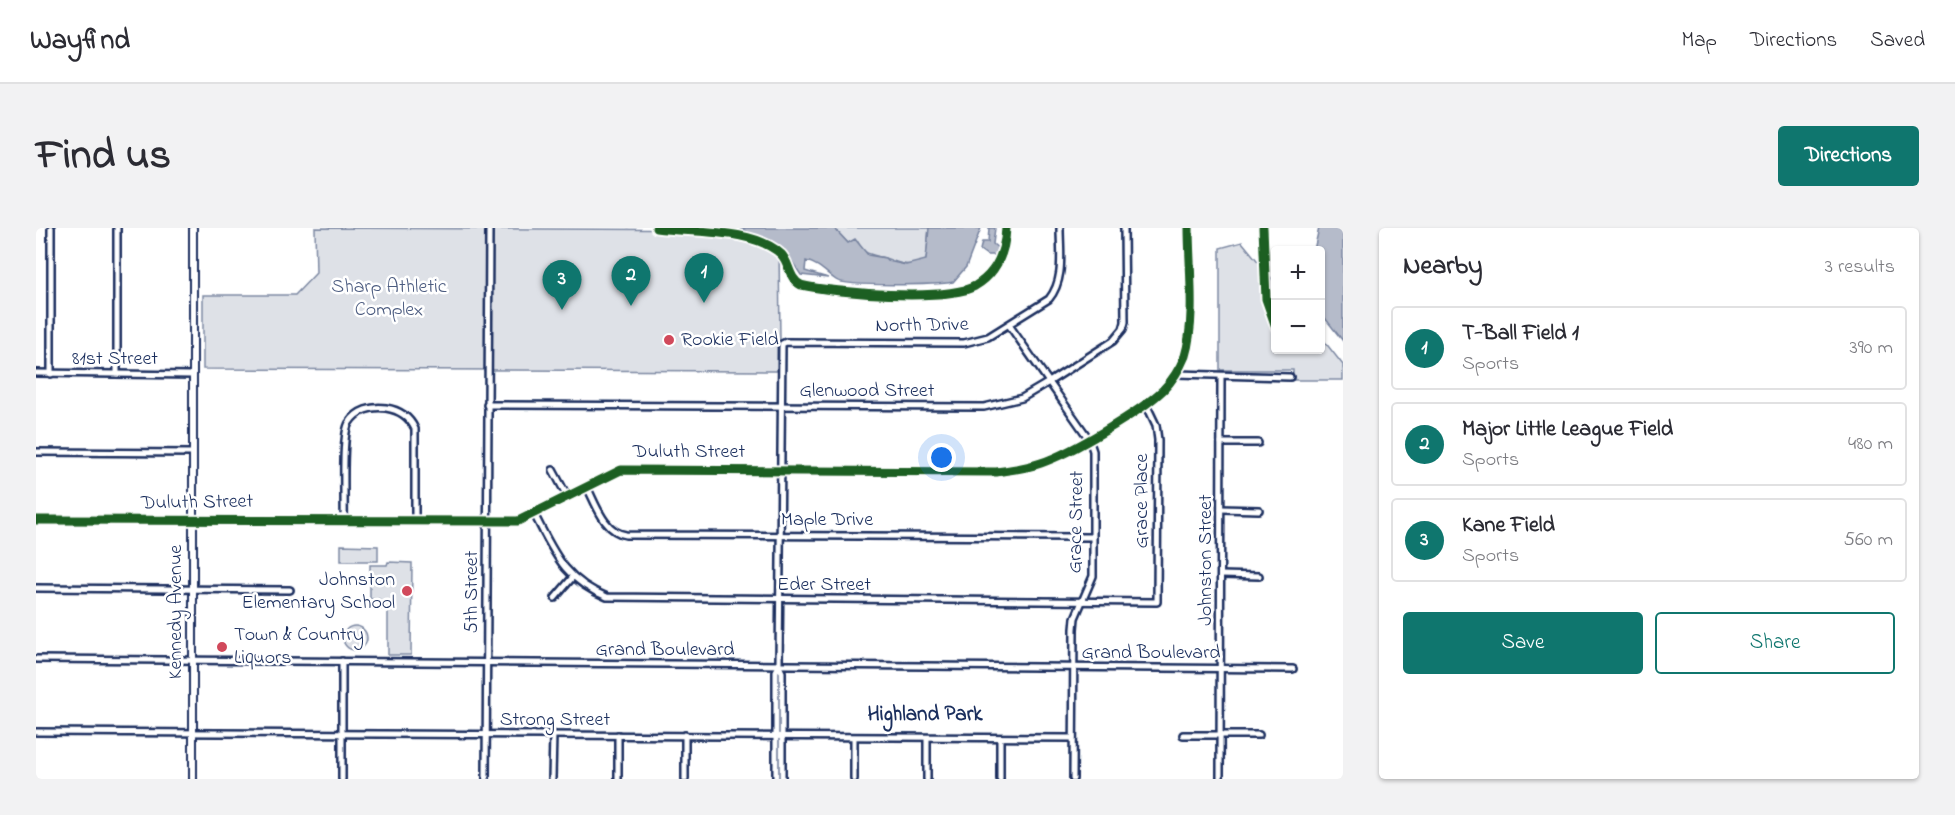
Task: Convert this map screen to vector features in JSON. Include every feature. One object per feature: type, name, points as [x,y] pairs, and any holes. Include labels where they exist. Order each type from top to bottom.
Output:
[{"type":"street","points":[[51,228],[51,374]]},
{"type":"street","points":[[117,228],[117,374]]},
{"type":"street","name":"Kennedy Avenue","points":[[193,228],[193,779]]},
{"type":"street","name":"5th Street","points":[[486,779],[489,228]]},
{"type":"street","name":"North Drive","points":[[780,406],[782,344],[786,342],[964,343],[988,337],[1009,325],[1049,299],[1055,291],[1060,271],[1059,228]]},
{"type":"street","name":"Glenwood Street","points":[[487,405],[984,407],[1022,398],[1113,341],[1123,330],[1124,228]]},
{"type":"street","name":"Duluth Street","points":[[36,520],[518,521],[621,470],[996,472],[1040,464],[1089,439],[1146,404],[1163,390],[1176,374],[1189,339],[1189,228]]},
{"type":"street","name":"Grace Street","points":[[1009,325],[1089,439],[1094,451],[1093,576],[1074,629],[1073,779]]},
{"type":"street","name":"81st Street","points":[[36,373],[193,375]]},
{"type":"street","points":[[1176,374],[1221,377],[1290,377]]},
{"type":"street","name":"Johnston Street","points":[[1221,377],[1221,779]]},
{"type":"street","name":"Grace Place","points":[[1146,404],[1156,425],[1158,440],[1157,602]]},
{"type":"street","points":[[780,406],[779,666],[776,671],[782,779]]},
{"type":"street","points":[[344,521],[346,428],[363,410],[381,408],[398,411],[407,417],[415,429],[415,521]]},
{"type":"street","points":[[1221,443],[1258,443]]},
{"type":"street","points":[[36,452],[193,453]]},
{"type":"street","points":[[553,470],[567,496]]},
{"type":"street","name":"Maple Drive","points":[[587,487],[607,524],[621,534],[1093,537]]},
{"type":"street","points":[[1221,509],[1258,510]]},
{"type":"street","name":"Eder Street","points":[[534,514],[555,554],[572,578],[595,592],[626,599],[1157,602]]},
{"type":"street","points":[[1221,575],[1259,576]]},
{"type":"street","points":[[555,598],[572,578]]},
{"type":"street","points":[[36,588],[290,590]]},
{"type":"street","name":"Grand Boulevard","points":[[36,658],[1293,669]]},
{"type":"street","points":[[342,661],[342,779]]},
{"type":"street","name":"Strong Street","points":[[36,732],[1073,738]]},
{"type":"street","points":[[552,779],[553,734]]},
{"type":"street","points":[[618,735],[618,779]]},
{"type":"street","points":[[685,735],[685,779]]},
{"type":"street","points":[[1183,735],[1259,735]]},
{"type":"street","points":[[776,779],[779,736]]},
{"type":"street","points":[[854,738],[854,779]]},
{"type":"street","points":[[927,738],[927,779]]},
{"type":"street","points":[[1000,739],[1000,779]]},
{"type":"green space","name":"Sharp Athletic Complex","points":[[315,228],[747,230],[779,246],[780,341],[777,347],[777,371],[203,369],[203,295],[295,295],[316,273]]},
{"type":"green space","points":[[834,228],[929,228],[926,260],[909,264],[870,254],[862,249],[858,242],[848,243]]},
{"type":"green space","points":[[1242,242],[1271,277],[1271,354],[1325,354],[1325,342],[1343,365],[1343,380],[1293,380],[1293,370],[1220,370],[1220,248]]},
{"type":"green space","points":[[341,545],[378,546],[378,561],[341,561]]},
{"type":"green space","points":[[388,562],[412,563],[411,655],[388,655],[388,610],[379,609],[379,599],[370,599],[370,565],[387,565]]},
{"type":"green space","points":[[355,626],[363,630],[367,638],[363,646],[355,650],[347,646],[343,638],[347,630]]},
{"type":"water","points":[[740,228],[834,228],[848,243],[855,239],[868,255],[906,265],[926,260],[929,228],[981,228],[966,267],[953,282],[893,285],[843,282],[836,280],[819,266],[806,261],[805,271],[828,278],[801,275],[784,249]]},
{"type":"water","points":[[989,228],[995,228],[993,244],[999,249],[997,255],[987,255],[980,250],[982,242],[988,242]]},
{"type":"water","points":[[1319,228],[1343,228],[1343,341],[1325,318],[1325,246],[1315,246]]},
{"type":"cycle path","points":[[656,228],[722,233],[755,240],[781,254],[791,274],[801,285],[838,291],[916,295],[961,291],[983,281],[994,268],[1002,253],[1006,228]]},
{"type":"cycle path","points":[[36,520],[518,521],[621,470],[996,472],[1019,469],[1054,458],[1087,441],[1122,420],[1170,383],[1185,356],[1190,326],[1189,228]]},
{"type":"cycle path","points":[[1263,228],[1266,299],[1271,313]]},
{"type":"place","name":"T-Ball Field 1","points":[[704,303]]},
{"type":"place","name":"Major Little League Field","points":[[631,306]]},
{"type":"place","name":"Kane Field","points":[[562,310]]},
{"type":"place","name":"Rookie Field","points":[[669,340]]},
{"type":"place","name":"Johnston Elementary School","points":[[407,591]]},
{"type":"place","name":"Town & Country Liquors","points":[[222,647]]},
{"type":"district","name":"Highland Park","points":[[925,715]]}]
